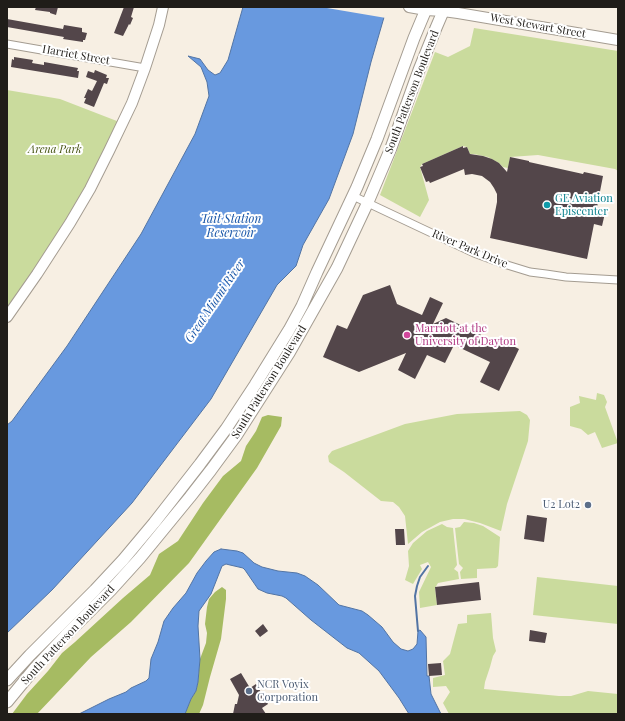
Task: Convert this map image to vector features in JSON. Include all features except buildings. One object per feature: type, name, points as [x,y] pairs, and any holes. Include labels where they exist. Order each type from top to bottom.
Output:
[{"type":"main road","points":[[7,317],[37,274],[90,189],[132,103],[146,68],[163,7]]},
{"type":"main road","name":"West Stewart Street","points":[[409,7],[444,9],[618,40]]},
{"type":"main road","name":"South Patterson Boulevard","points":[[7,680],[95,590],[154,524],[226,429],[256,385],[302,306],[354,196],[426,8]]},
{"type":"main road","name":"South Patterson Boulevard","points":[[7,702],[35,668],[140,558],[190,497],[236,436],[289,353],[336,268],[368,202],[391,148],[419,70],[444,9]]},
{"type":"street","name":"Harriet Street","points":[[7,44],[146,68]]},
{"type":"street","name":"River Park Drive","points":[[354,196],[468,250],[504,264],[535,273],[618,280]]},
{"type":"green space","points":[[474,28],[618,51],[618,171],[615,169],[538,155],[510,157],[508,168],[503,167],[488,157],[470,154],[467,147],[463,146],[422,164],[420,167],[429,200],[420,217],[380,195],[435,52],[448,57],[470,46]]},
{"type":"green space","name":"Arena Park","points":[[7,90],[60,99],[122,123],[109,151],[7,317]]},
{"type":"green space","points":[[597,393],[604,395],[607,402],[605,407],[618,443],[602,448],[595,432],[588,435],[581,429],[570,426],[570,407],[580,403],[579,396],[596,400]]},
{"type":"green space","points":[[520,411],[527,415],[530,420],[528,441],[507,504],[501,531],[464,519],[453,519],[440,522],[422,532],[408,544],[405,516],[399,507],[393,502],[381,501],[329,462],[328,456],[332,451],[405,424],[457,414]]},
{"type":"green space","points":[[268,415],[282,417],[281,426],[257,468],[189,563],[131,622],[91,657],[37,714],[12,714],[62,653],[150,575],[159,554],[178,541],[223,476],[241,461],[246,446],[256,431],[262,417]]},
{"type":"green space","points":[[464,522],[483,526],[500,537],[498,566],[496,568],[477,569],[477,578],[461,579],[460,572],[463,568],[459,564],[455,528],[460,527]]},
{"type":"green space","points":[[442,524],[453,528],[457,565],[454,569],[458,572],[459,579],[438,583],[435,588],[437,605],[420,608],[419,592],[431,567],[428,562],[420,565],[422,569],[413,584],[405,580],[409,566],[408,551],[413,543],[427,531]]},
{"type":"green space","points":[[537,577],[618,586],[618,624],[533,615]]},
{"type":"green space","points":[[222,587],[226,590],[226,599],[221,639],[203,705],[199,714],[185,714],[196,691],[198,682],[200,659],[206,643],[207,633],[205,624],[209,599]]},
{"type":"green space","points":[[491,613],[493,638],[496,651],[493,656],[484,689],[559,696],[571,696],[588,691],[618,694],[618,714],[449,714],[443,703],[450,692],[446,686],[433,687],[433,678],[445,675],[443,661],[450,654],[458,624],[467,623],[467,615]]},
{"type":"water","name":"Tait Station Reservoir","points":[[243,7],[387,7],[371,62],[353,134],[329,199],[303,245],[296,266],[277,285],[211,399],[132,503],[52,590],[7,633],[7,425],[12,421],[67,346],[141,234],[195,134],[209,96],[207,82],[201,67],[188,56],[200,59],[208,70],[215,75],[220,73],[228,60]]},
{"type":"water","points":[[221,549],[243,553],[254,563],[262,567],[278,571],[297,573],[305,576],[318,585],[339,605],[362,611],[368,615],[382,627],[393,642],[401,649],[408,651],[413,649],[417,644],[418,631],[420,630],[426,637],[427,676],[429,676],[431,694],[441,714],[409,714],[379,671],[359,653],[347,648],[286,598],[258,589],[243,568],[226,564],[222,566],[211,594],[199,611],[198,626],[200,659],[198,682],[196,691],[185,714],[79,714],[126,692],[149,678],[151,659],[164,621],[186,593],[197,573],[206,561],[214,552]]},
{"type":"pier","points":[[321,7],[389,7],[386,18]]},
{"type":"waterway","points":[[418,631],[415,596],[420,577],[428,566]]},
{"type":"place","name":"GE Aviation Episcenter","points":[[547,205]]},
{"type":"place","name":"Marriott at the University of Dayton","points":[[407,335]]},
{"type":"place","name":"U2 Lot2","points":[[588,505]]},
{"type":"place","name":"NCR Voyix Corporation","points":[[249,691]]},
{"type":"water label","name":"Great Miami River","points":[[215,301]]}]
